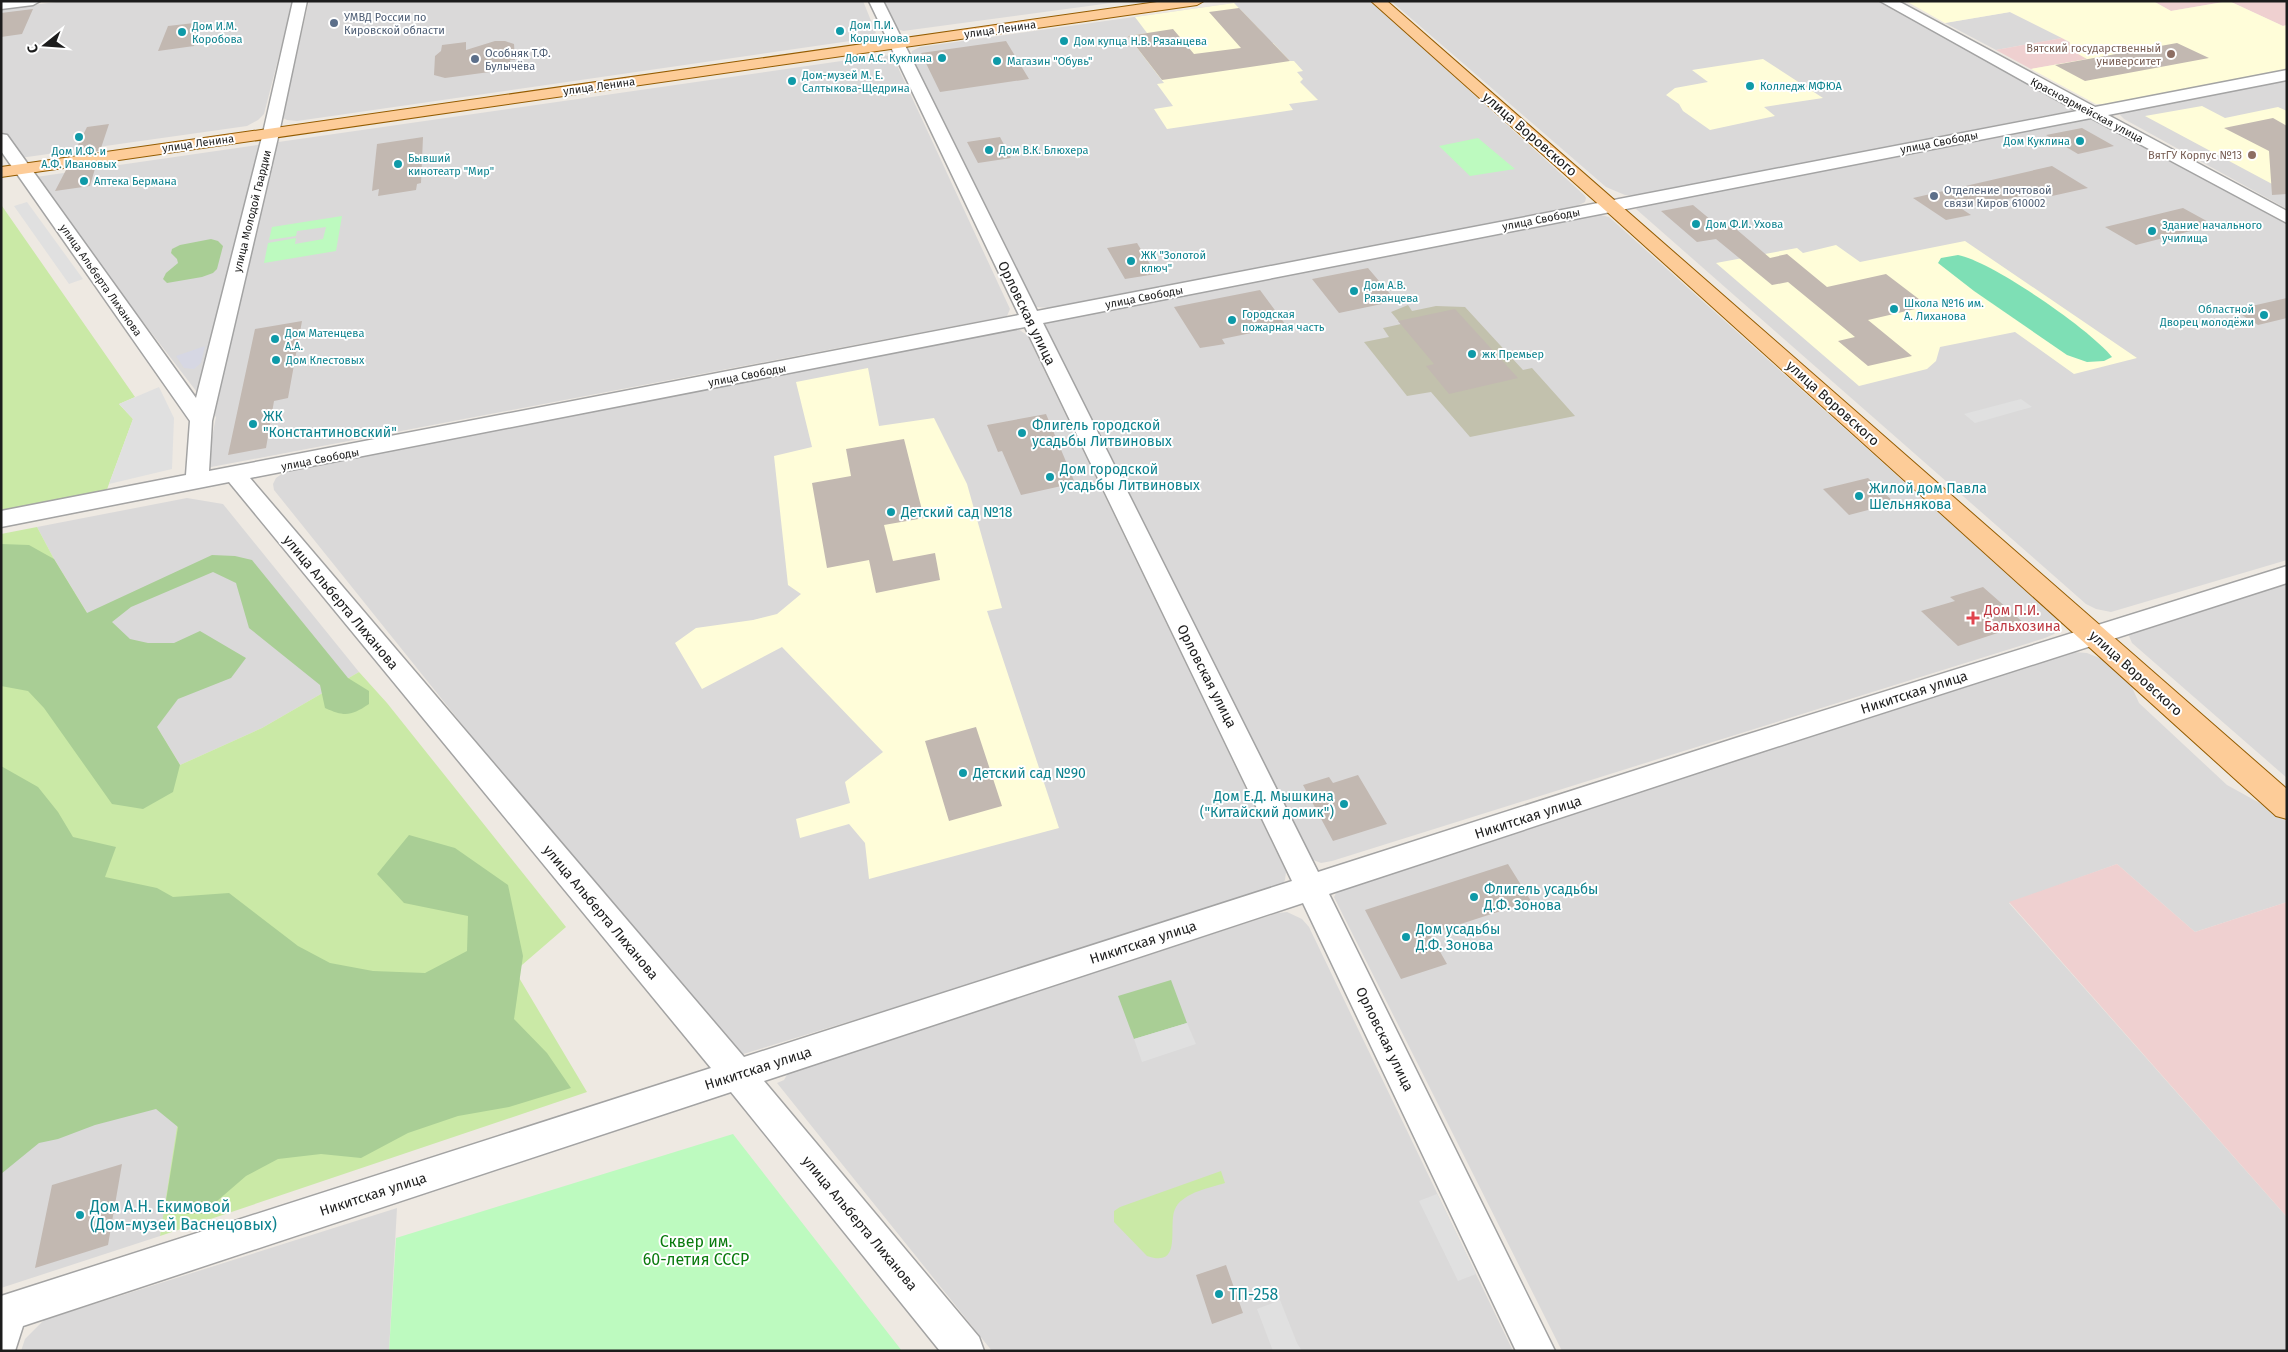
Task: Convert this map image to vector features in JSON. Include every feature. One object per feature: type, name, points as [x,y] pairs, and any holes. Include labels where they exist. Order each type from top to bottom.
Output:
[{"type":"main road","name":"улица Ленина","points":[[1,172],[1197,1]]},
{"type":"main road","name":"улица Воровского","points":[[1378,1],[1612,206],[2287,807]]},
{"type":"street","points":[[1,5],[33,1]]},
{"type":"street","name":"улица Молодой Гвардии","points":[[200,421],[271,133],[300,1]]},
{"type":"street","name":"Орловская улица","points":[[876,1],[1030,319],[1312,887],[1536,1351]]},
{"type":"street","name":"Красноармейская улица","points":[[1887,1],[2287,218]]},
{"type":"street","name":"улица Свободы","points":[[1,519],[2287,75]]},
{"type":"street","name":"улица Альберта Лиханова","points":[[1,139],[200,421]]},
{"type":"street","points":[[197,482],[200,421]]},
{"type":"street","name":"улица Альберта Лиханова","points":[[235,475],[738,1075],[965,1351]]},
{"type":"street","name":"Никитская улица","points":[[4,1322],[738,1075],[1312,887],[2287,574]]},
{"type":"shaded area","points":[[64,1],[293,1],[264,114],[247,126],[20,158],[1,130],[1,9]]},
{"type":"shaded area","points":[[309,1],[863,1],[876,33],[864,39],[297,121],[287,120],[283,118],[283,114]]},
{"type":"shaded area","points":[[881,1],[1126,1],[903,31],[893,27]]},
{"type":"shaded area","points":[[1248,1],[1371,1],[1584,195],[1586,198],[1585,202],[1575,207],[1049,308],[1036,307],[1030,303],[910,58],[912,51],[920,47]]},
{"type":"shaded area","points":[[1391,1],[1887,1],[2075,110],[1634,196],[1625,195],[1606,187]]},
{"type":"shaded area","name":"Вятский государственный университет","points":[[1906,1],[2153,1],[2171,11],[2229,1],[2283,26],[2287,25],[2287,69],[2109,104],[2096,104],[2031,69],[2087,59],[2069,49],[2070,42],[2010,12],[1945,23]]},
{"type":"shaded area","points":[[2153,1],[2229,1],[2171,11]]},
{"type":"shaded area","points":[[2229,1],[2287,1],[2287,25],[2283,26]]},
{"type":"shaded area","points":[[1234,3],[1261,31],[1267,44],[1273,43],[1290,61],[1294,61],[1303,71],[1297,72],[1303,79],[1300,82],[1318,100],[1289,104],[1293,110],[1167,129],[1154,109],[1173,106],[1157,84],[1164,83],[1128,36],[1147,33],[1135,17]]},
{"type":"shaded area","points":[[2010,12],[2062,38],[1996,50],[1945,23]]},
{"type":"shaded area","points":[[2062,38],[2070,43],[2070,49],[2088,59],[2031,69],[1996,50]]},
{"type":"shaded area","points":[[883,55],[889,56],[895,61],[1010,309],[1007,316],[206,468],[216,417],[104,271],[29,178]]},
{"type":"shaded area","points":[[1763,59],[1823,98],[1764,107],[1775,116],[1710,130],[1683,111],[1679,104],[1666,95],[1675,88],[1708,82],[1692,70]]},
{"type":"shaded area","points":[[2287,80],[2287,209],[2124,119],[2120,115],[2121,111]]},
{"type":"shaded area","name":"ВятГУ Корпус №13","points":[[2202,106],[2225,118],[2278,107],[2287,111],[2287,192],[2145,116]]},
{"type":"shaded area","points":[[2091,118],[2287,224],[2287,560],[2111,612],[2096,609],[2086,604],[1636,209],[1639,206]]},
{"type":"shaded area","points":[[27,202],[83,279],[69,284],[14,206]]},
{"type":"shaded area","points":[[1597,214],[1609,217],[2057,619],[2060,624],[2059,629],[2054,634],[2045,638],[1332,861],[1321,863],[1308,858],[1043,330],[1045,324],[1054,320]]},
{"type":"shaded area","points":[[1965,241],[2137,358],[2074,374],[2015,332],[1940,347],[1936,361],[1927,369],[1859,386],[1716,263],[1797,248],[1803,253],[1836,245],[1860,262]]},
{"type":"shaded area","points":[[1408,305],[1412,311],[1436,306],[1465,307],[1523,370],[1532,368],[1575,416],[1470,437],[1431,392],[1407,396],[1364,342],[1389,337],[1383,328],[1401,324],[1391,312]]},
{"type":"shaded area","points":[[1009,328],[1018,329],[1027,335],[1286,872],[1285,880],[1280,888],[1271,892],[740,1055],[709,1032],[274,490],[273,484],[276,478],[283,473],[297,470]]},
{"type":"shaded area","points":[[205,346],[201,363],[194,369],[184,368],[176,356]]},
{"type":"shaded area","points":[[868,368],[879,426],[934,418],[967,484],[1002,608],[987,611],[1059,828],[869,879],[865,843],[849,824],[800,838],[796,819],[850,803],[845,782],[883,752],[782,647],[702,689],[675,643],[696,628],[753,620],[777,614],[801,594],[788,585],[774,456],[812,447],[796,382]]},
{"type":"shaded area","points":[[159,387],[174,418],[172,469],[109,484],[133,419],[119,404]]},
{"type":"shaded area","points":[[2021,399],[2032,407],[1975,423],[1964,414]]},
{"type":"shaded area","points":[[187,498],[223,504],[359,672],[262,728],[180,765],[54,559],[37,527]]},
{"type":"shaded area","points":[[2287,578],[2287,778],[2132,643],[2129,636],[2130,629]]},
{"type":"shaded area","points":[[2074,652],[2087,653],[2102,659],[2131,685],[2139,703],[2227,785],[2276,812],[2287,822],[2287,902],[2195,932],[2117,864],[2009,903],[2287,1217],[2287,1351],[1562,1351],[1334,897],[1340,886]]},
{"type":"shaded area","points":[[2117,864],[2195,932],[2287,902],[2287,1217],[2009,902]]},
{"type":"shaded area","points":[[1287,912],[1302,919],[1309,927],[1513,1351],[992,1351],[777,1083],[784,1080],[791,1068],[1278,913]]},
{"type":"shaded area","points":[[1187,1023],[1196,1044],[1142,1062],[1134,1039]]},
{"type":"shaded area","points":[[170,1052],[178,1127],[160,1236],[1,1288],[1,1105]]},
{"type":"shaded area","points":[[1437,1194],[1476,1274],[1458,1281],[1419,1201]]},
{"type":"shaded area","points":[[397,1208],[389,1351],[21,1351],[25,1339],[44,1320]]},
{"type":"shaded area","points":[[1280,1300],[1302,1351],[1273,1351],[1257,1309]]},
{"type":"green space","points":[[1478,138],[1515,169],[1470,176],[1439,146]]},
{"type":"green space","points":[[2,206],[135,397],[119,404],[133,419],[106,492],[1,512]]},
{"type":"green space","points":[[342,216],[336,251],[264,263],[268,243],[296,238],[295,244],[323,239],[326,227],[297,231],[296,236],[269,240],[272,227]]},
{"type":"green space","points":[[211,239],[218,241],[223,246],[217,269],[213,273],[202,277],[167,283],[163,279],[166,273],[178,263],[171,253],[172,249],[180,245]]},
{"type":"green space","points":[[1958,255],[1993,270],[2040,298],[2084,331],[2112,357],[2104,361],[2087,362],[2067,355],[1974,291],[1938,263],[1941,258]]},
{"type":"green space","points":[[37,527],[54,559],[180,765],[262,728],[359,672],[387,703],[566,927],[515,971],[587,1092],[160,1236],[184,1082],[1,1105],[1,534]]},
{"type":"green space","points":[[1,544],[29,545],[54,559],[87,613],[212,555],[235,556],[252,560],[348,678],[369,691],[369,704],[348,714],[338,713],[325,708],[320,685],[249,628],[236,583],[213,572],[131,607],[112,622],[130,639],[148,643],[174,643],[200,631],[246,658],[231,678],[178,699],[157,727],[180,765],[173,792],[143,809],[112,804],[44,708],[28,691],[1,686]]},
{"type":"green space","points":[[1,766],[38,787],[58,812],[73,837],[116,847],[105,877],[157,888],[173,897],[229,893],[298,946],[330,963],[373,971],[425,973],[467,951],[468,916],[404,903],[377,874],[409,835],[455,848],[508,885],[523,956],[514,1019],[547,1053],[571,1088],[509,1107],[458,1116],[408,1133],[361,1158],[321,1154],[278,1159],[246,1176],[202,1214],[164,1213],[178,1127],[156,1109],[95,1125],[58,1139],[39,1143],[1,1174]]},
{"type":"green space","points":[[1171,980],[1187,1023],[1134,1039],[1118,996]]},
{"type":"green space","name":"Сквер им. 60-летия СССР","points":[[733,1134],[902,1351],[389,1351],[396,1238]]},
{"type":"green space","points":[[1221,1171],[1225,1183],[1192,1194],[1176,1207],[1173,1214],[1172,1242],[1166,1256],[1159,1258],[1147,1256],[1114,1222],[1114,1211],[1120,1207]]},
{"type":"building","points":[[1239,8],[1290,61],[1162,80],[1128,36],[1173,29],[1194,54],[1241,48],[1209,12]]},
{"type":"building","points":[[33,9],[22,34],[1,37],[1,13]]},
{"type":"building","name":"Дом И.М. Коробова","points":[[203,22],[194,46],[158,51],[168,26]]},
{"type":"building","name":"Особняк Т.Ф. Булычёва","points":[[495,41],[505,41],[514,44],[515,60],[510,60],[511,69],[445,78],[434,75],[435,56],[441,51],[442,45],[466,42],[466,50]]},
{"type":"building","points":[[1006,41],[1029,79],[940,92],[921,53]]},
{"type":"building","points":[[2177,43],[2209,58],[2085,81],[2055,65]]},
{"type":"building","name":"ВятГУ Корпус №13","points":[[2273,118],[2287,126],[2287,194],[2272,195],[2269,151],[2224,128]]},
{"type":"building","points":[[109,124],[100,151],[73,155],[87,127]]},
{"type":"building","name":"Дом Куклина","points":[[2082,128],[2114,146],[2078,154],[2046,135]]},
{"type":"building","name":"Бывший кинотеатр \"Мир\"","points":[[423,137],[421,183],[417,184],[416,190],[378,196],[379,189],[372,191],[377,144]]},
{"type":"building","name":"Дом В.К. Блюхера","points":[[1000,137],[1011,158],[978,163],[967,142]]},
{"type":"building","points":[[96,165],[90,186],[55,191],[66,170]]},
{"type":"building","name":"Отделение почтовой связи Киров 610002","points":[[2052,166],[2088,188],[2052,196],[2044,191],[1962,209],[1971,215],[1946,220],[1913,198]]},
{"type":"building","name":"Школа №16 им. А. Лиханова","points":[[1693,205],[1717,225],[1729,223],[1770,258],[1787,254],[1827,287],[1886,274],[1928,306],[1868,320],[1912,356],[1868,366],[1838,341],[1855,337],[1788,282],[1772,285],[1716,239],[1697,242],[1661,211]]},
{"type":"building","name":"Здание начального училища","points":[[2183,208],[2214,225],[2136,245],[2105,227]]},
{"type":"building","name":"ЖК \"Золотой ключ\"","points":[[1137,243],[1156,274],[1125,279],[1107,248]]},
{"type":"building","name":"Дом А.В. Рязанцева","points":[[1368,268],[1396,301],[1339,313],[1312,279]]},
{"type":"building","name":"Городская пожарная часть","points":[[1260,290],[1288,328],[1268,333],[1266,330],[1222,339],[1225,344],[1200,348],[1174,307]]},
{"type":"building","name":"Областной Дворец молодёжи","points":[[2287,298],[2287,318],[2258,325],[2234,310]]},
{"type":"building","name":"жк Премьер","points":[[1455,309],[1518,378],[1449,394],[1426,366],[1434,364],[1398,321]]},
{"type":"building","points":[[302,321],[288,398],[274,401],[266,448],[228,455],[255,329]]},
{"type":"building","points":[[1046,414],[1075,483],[1021,495],[1002,451],[998,452],[987,425]]},
{"type":"building","name":"Детский сад №18","points":[[904,439],[924,518],[884,525],[893,561],[935,553],[940,580],[876,593],[869,560],[827,568],[812,483],[851,476],[846,449]]},
{"type":"building","name":"Жилой дом Павла Шельнякова","points":[[1868,478],[1895,503],[1849,515],[1823,489]]},
{"type":"building","name":"Дом П.И. Бальхозина","points":[[1983,587],[2025,624],[1958,646],[1921,611],[1955,601],[1950,597]]},
{"type":"building","name":"Детский сад №90","points":[[976,727],[1002,806],[949,821],[925,741]]},
{"type":"building","name":"Дом Е.Д. Мышкина (\"Китайский домик\")","points":[[1358,775],[1387,824],[1333,841],[1303,785],[1329,777],[1333,783]]},
{"type":"building","points":[[1508,864],[1531,901],[1430,934],[1447,964],[1401,979],[1365,910]]},
{"type":"building","name":"Дом А.Н. Екимовой (Дом-музей Васнецовых)","points":[[122,1164],[108,1245],[35,1268],[52,1185]]},
{"type":"building","name":"ТП-258","points":[[1226,1265],[1243,1313],[1212,1324],[1196,1275]]},
{"type":"place","name":"УМВД России по Кировской области","points":[[334,23]]},
{"type":"place","name":"Дом П.И. Коршунова","points":[[840,31]]},
{"type":"place","name":"Дом И.М. Коробова","points":[[182,32]]},
{"type":"place","name":"Дом купца Н.В. Рязанцева","points":[[1064,41]]},
{"type":"place","name":"Вятский государственный университет","points":[[2171,54]]},
{"type":"place","name":"Дом А.С. Куклина","points":[[942,58]]},
{"type":"place","name":"Особняк Т.Ф. Булычёва","points":[[475,59]]},
{"type":"place","name":"Магазин \"Обувь\"","points":[[997,61]]},
{"type":"place","name":"Дом-музей М. Е. Салтыкова-Щедрина","points":[[792,81]]},
{"type":"place","name":"Колледж МФЮА","points":[[1750,86]]},
{"type":"place","name":"Дом И.Ф. и А.Ф. Ивановых","points":[[79,137]]},
{"type":"place","name":"Дом Куклина","points":[[2080,141]]},
{"type":"place","name":"Дом В.К. Блюхера","points":[[989,150]]},
{"type":"place","name":"ВятГУ Корпус №13","points":[[2252,155]]},
{"type":"place","name":"Бывший кинотеатр \"Мир\"","points":[[398,164]]},
{"type":"place","name":"Аптека Бермана","points":[[84,181]]},
{"type":"place","name":"Отделение почтовой связи Киров 610002","points":[[1934,196]]},
{"type":"place","name":"Дом Ф.И. Ухова","points":[[1696,224]]},
{"type":"place","name":"Здание начального училища","points":[[2152,231]]},
{"type":"place","name":"ЖК \"Золотой ключ\"","points":[[1131,261]]},
{"type":"place","name":"Дом А.В. Рязанцева","points":[[1354,291]]},
{"type":"place","name":"Школа №16 им. А. Лиханова","points":[[1894,309]]},
{"type":"place","name":"Областной Дворец молодёжи","points":[[2264,315]]},
{"type":"place","name":"Городская пожарная часть","points":[[1232,320]]},
{"type":"place","name":"Дом Матенцева А.А.","points":[[275,339]]},
{"type":"place","name":"жк Премьер","points":[[1472,354]]},
{"type":"place","name":"Дом Клестовых","points":[[276,360]]},
{"type":"place","name":"ЖК \"Константиновский\"","points":[[253,424]]},
{"type":"place","name":"Флигель городской усадьбы Литвиновых","points":[[1022,433]]},
{"type":"place","name":"Дом городской усадьбы Литвиновых","points":[[1050,477]]},
{"type":"place","name":"Жилой дом Павла Шельнякова","points":[[1859,496]]},
{"type":"place","name":"Детский сад №18","points":[[891,512]]},
{"type":"place","name":"Дом П.И. Бальхозина","points":[[1973,618]]},
{"type":"place","name":"Детский сад №90","points":[[963,773]]},
{"type":"place","name":"Дом Е.Д. Мышкина (\"Китайский домик\")","points":[[1344,804]]},
{"type":"place","name":"Флигель усадьбы Д.Ф. Зонова","points":[[1474,897]]},
{"type":"place","name":"Дом усадьбы Д.Ф. Зонова","points":[[1406,937]]},
{"type":"place","name":"Дом А.Н. Екимовой (Дом-музей Васнецовых)","points":[[80,1215]]},
{"type":"place","name":"ТП-258","points":[[1219,1294]]}]
